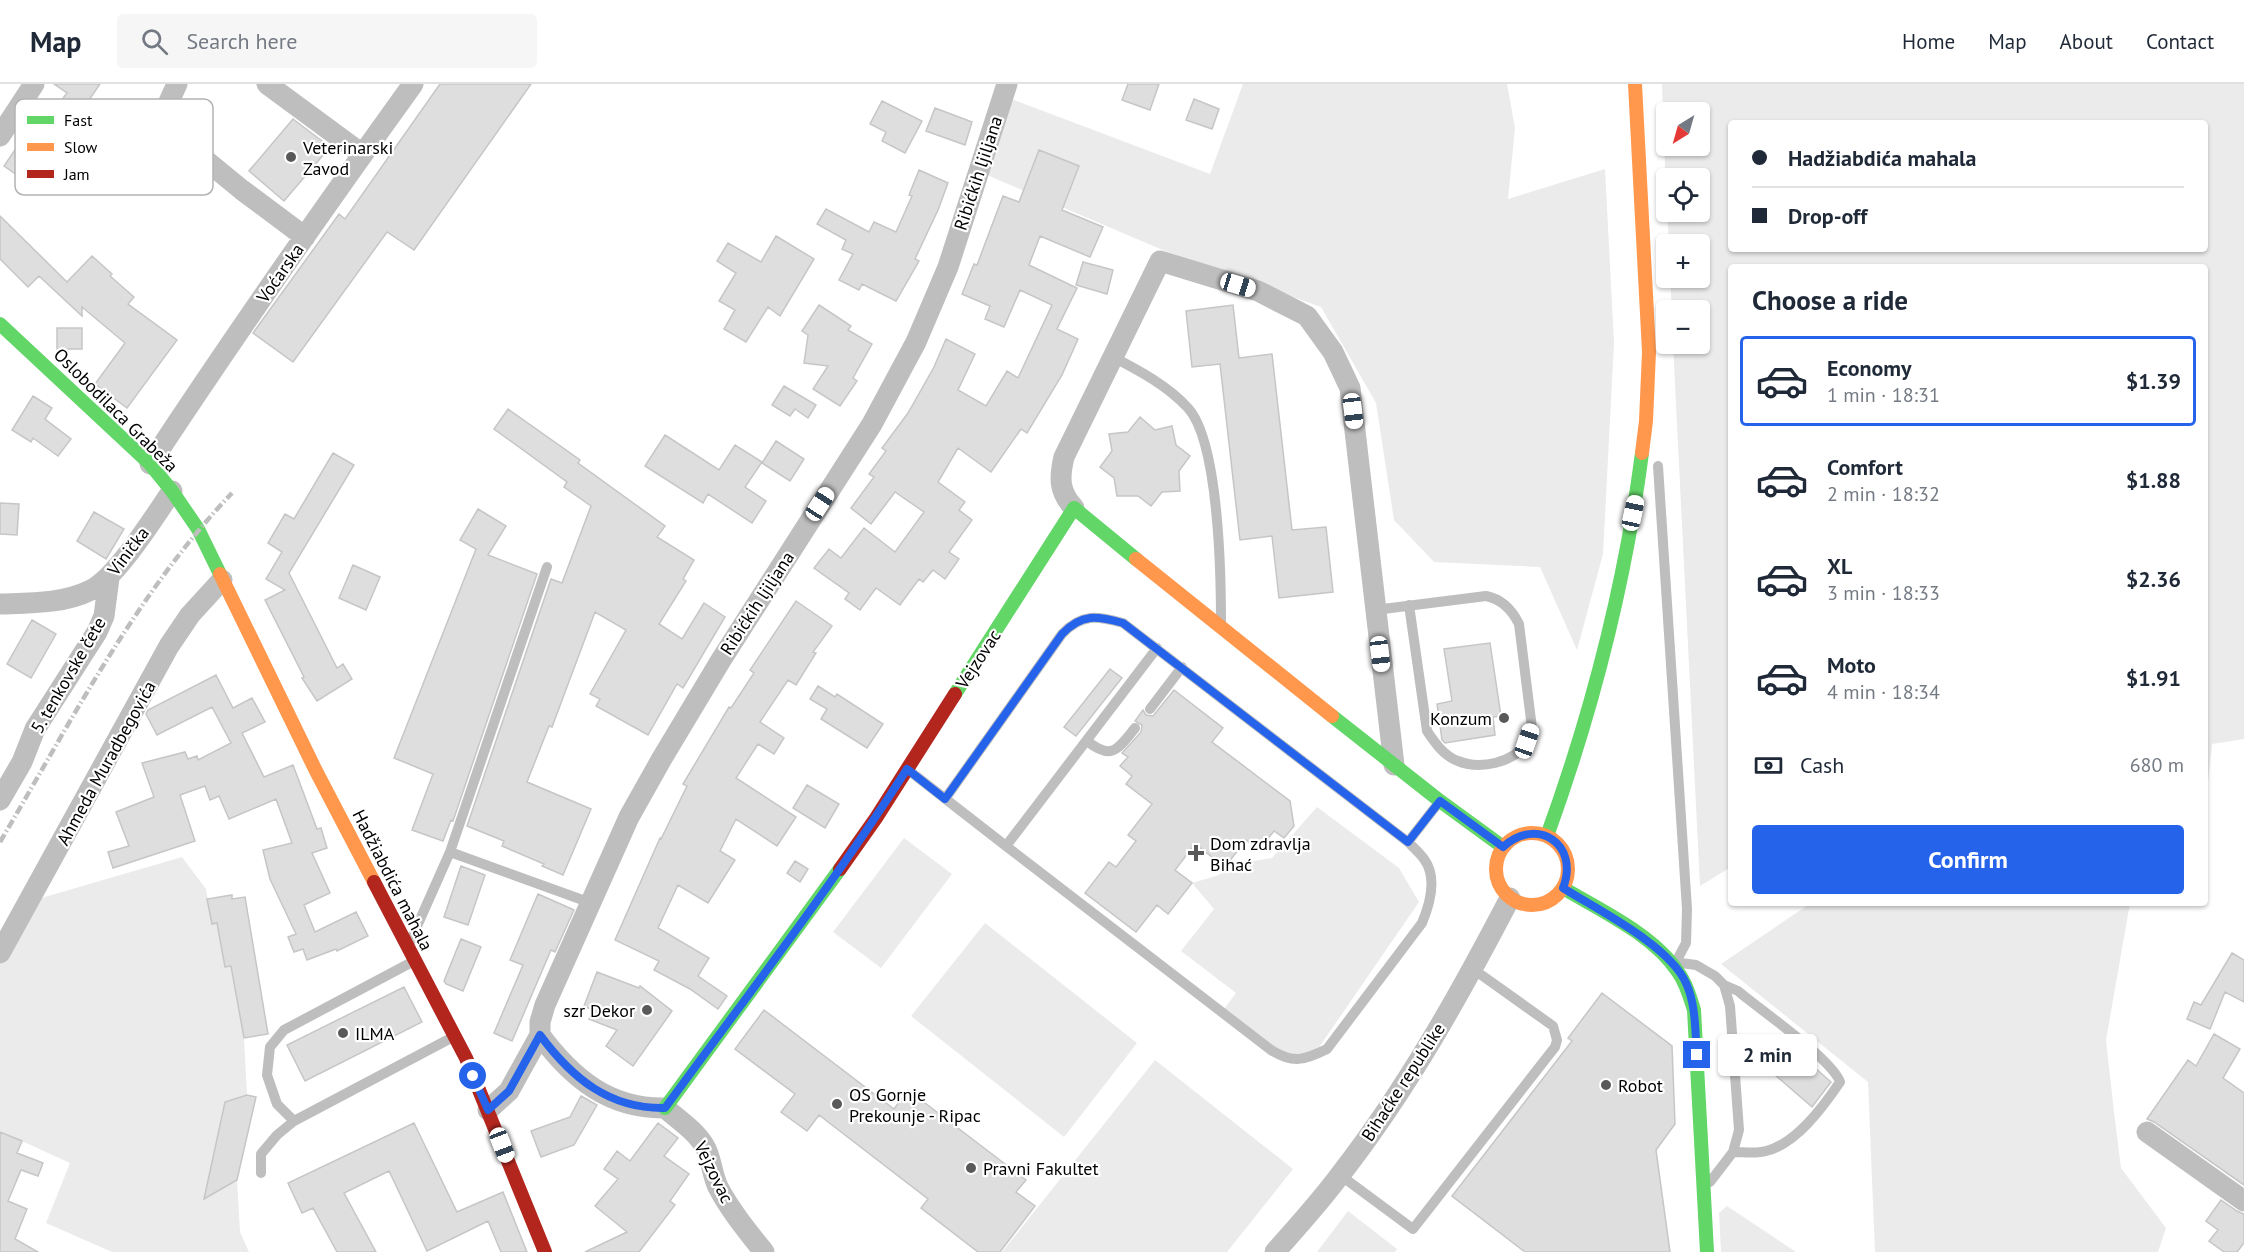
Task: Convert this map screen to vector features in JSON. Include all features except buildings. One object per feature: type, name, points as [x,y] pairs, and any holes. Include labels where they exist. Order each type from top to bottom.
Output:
[{"type":"street","points":[[24,99],[34,84]]},
{"type":"street","points":[[170,99],[177,84]]},
{"type":"street","points":[[267,84],[362,154]]},
{"type":"street","name":"Voćarska","points":[[150,464],[221,356],[413,84]]},
{"type":"street","name":"Ribićkih ljiljana","points":[[488,1110],[509,1091],[540,1035],[540,1022],[545,1005],[629,817],[721,660],[872,424],[916,342],[948,267],[1007,84]]},
{"type":"street","points":[[1546,836],[1568,776],[1605,652],[1637,490],[1646,421],[1649,352],[1635,84]]},
{"type":"street","points":[[0,136],[15,113]]},
{"type":"street","points":[[213,166],[305,237]]},
{"type":"street","points":[[1394,765],[1350,388],[1333,352],[1307,316],[1258,291],[1160,261],[1064,458],[1061,484],[1065,498],[1074,508],[1221,629],[1394,765],[1440,801],[1503,847]]},
{"type":"street","name":"Oslobodilaca Grabeža","points":[[0,324],[150,464],[198,529]]},
{"type":"street","name":"Vinička","points":[[0,604],[43,603],[91,591],[109,578],[172,491]]},
{"type":"street","name":"Vejzovac","points":[[764,1252],[748,1233],[719,1188],[711,1169],[707,1149],[694,1133],[665,1108],[876,818],[1074,508]]},
{"type":"street","name":"Hadžiabdića mahala","points":[[198,529],[316,771],[454,1036],[488,1110],[545,1252]]},
{"type":"street","name":"5. tenkovske čete","points":[[0,800],[22,762],[35,729],[97,632],[104,616],[109,578]]},
{"type":"street","name":"Ahmeda Muradbegovića","points":[[0,954],[169,646],[190,615],[222,580]]},
{"type":"street","points":[[1535,833],[1546,836],[1557,843],[1564,853],[1568,864],[1568,877],[1563,888],[1545,904],[1533,906],[1521,904],[1502,890],[1495,869],[1497,857],[1503,847],[1522,834],[1535,833]]},
{"type":"street","points":[[1563,888],[1642,938],[1675,965],[1686,982],[1694,1010],[1707,1252]]},
{"type":"street","name":"Bihaćke republike","points":[[1275,1252],[1340,1175],[1395,1099],[1473,969],[1510,898]]},
{"type":"street","points":[[540,1035],[555,1055],[597,1091],[618,1102],[645,1108],[665,1108]]},
{"type":"street","points":[[2147,1132],[2244,1201]]},
{"type":"lane","points":[[1113,357],[1148,376],[1173,395],[1189,409],[1199,426],[1209,464],[1220,552],[1221,629]]},
{"type":"lane","points":[[1658,466],[1687,909],[1686,943],[1675,965]]},
{"type":"lane","points":[[408,948],[450,852],[547,567]]},
{"type":"lane","points":[[1376,610],[1409,605],[1486,596],[1496,598],[1514,614],[1519,624],[1522,641],[1532,728],[1527,741],[1508,758],[1491,764],[1473,765],[1451,758],[1436,744],[1427,731],[1409,605]]},
{"type":"lane","points":[[907,769],[945,799],[1271,1050],[1283,1058],[1298,1060],[1327,1049],[1422,923],[1429,906],[1432,891],[1431,876],[1426,861],[1408,842],[1157,648],[1123,623],[1106,618],[1087,618],[1073,622],[1062,634],[945,799]]},
{"type":"lane","points":[[1006,846],[1157,648]]},
{"type":"lane","points":[[1149,710],[1182,667]]},
{"type":"lane","points":[[1087,741],[1102,752],[1110,752],[1119,748],[1135,729]]},
{"type":"lane","points":[[1408,842],[1440,801]]},
{"type":"lane","points":[[450,852],[591,903]]},
{"type":"lane","points":[[294,1122],[277,1104],[267,1075],[270,1047],[284,1030],[414,961]]},
{"type":"lane","points":[[1675,965],[1684,962],[1696,965],[1715,976],[1724,985],[1738,991],[1825,1061],[1838,1075],[1840,1082],[1831,1095],[1793,1139],[1763,1152],[1733,1152]]},
{"type":"lane","points":[[1340,1175],[1413,1229],[1555,1047],[1557,1040],[1553,1026],[1473,969]]},
{"type":"lane","points":[[1704,1189],[1733,1152],[1739,1130],[1730,1006],[1724,985]]},
{"type":"lane","points":[[261,1173],[261,1154],[277,1135],[294,1122],[454,1036]]},
{"type":"shaded area","points":[[1243,84],[1507,84],[1515,128],[1508,199],[1605,169],[1614,343],[1603,554],[1577,650],[1540,567],[1434,562],[1394,520],[1376,403],[1321,307],[1165,251],[987,175],[1006,97],[1210,174]]},
{"type":"shaded area","points":[[1662,84],[2244,84],[2244,739],[2212,744],[2208,782],[2208,264],[1728,264],[1728,869],[1700,886],[1673,354],[1710,354],[1710,300],[1671,300],[1671,288],[1710,288],[1710,234],[1668,234],[1668,222],[1710,222],[1710,168],[1665,168],[1665,156],[1710,156],[1710,102],[1663,102]]},
{"type":"shaded area","points":[[1317,807],[1399,868],[1419,902],[1313,1056],[1283,1057],[1221,1013],[1236,993],[1181,951],[1214,909],[1192,883],[1216,876],[1247,862],[1272,858]]},
{"type":"shaded area","points":[[904,838],[952,874],[881,968],[833,932]]},
{"type":"shaded area","points":[[182,857],[206,889],[212,923],[217,923],[225,967],[231,966],[244,1038],[247,1095],[225,1102],[204,1198],[237,1180],[240,1232],[249,1252],[112,1252],[46,1223],[70,1163],[0,1131],[0,953],[31,901]]},
{"type":"shaded area","points":[[1807,906],[2129,906],[2106,1040],[2121,1168],[2166,1228],[2158,1252],[1875,1252],[1868,1082],[1721,964]]},
{"type":"shaded area","points":[[985,923],[1137,1043],[1064,1137],[911,1016]]},
{"type":"shaded area","points":[[1155,1060],[1293,1169],[1227,1252],[1002,1252]]},
{"type":"shaded area","points":[[1727,1206],[1796,1252],[1721,1252],[1719,1213]]},
{"type":"shaded area","points":[[1348,1211],[1397,1249],[1395,1252],[1317,1252]]},
{"type":"railway","points":[[0,842],[79,706],[135,617],[197,532],[232,493]]},
{"type":"traffic: fast","points":[[0,324],[150,464],[198,529],[220,574]]},
{"type":"traffic: fast","points":[[1547,836],[1578,742],[1605,647],[1626,551],[1642,453]]},
{"type":"traffic: fast","points":[[955,694],[1074,508],[1136,559]]},
{"type":"traffic: fast","points":[[1332,716],[1503,847]]},
{"type":"traffic: fast","points":[[665,1108],[840,869]]},
{"type":"traffic: fast","points":[[1563,888],[1625,924],[1655,946],[1678,972],[1688,990],[1694,1010],[1707,1252]]},
{"type":"traffic: slow","points":[[1635,84],[1649,352],[1642,453]]},
{"type":"traffic: slow","points":[[1136,559],[1332,716]]},
{"type":"traffic: slow","points":[[220,574],[316,771],[374,882]]},
{"type":"traffic: slow","points":[[1525,833],[1539,833],[1558,843],[1568,862],[1568,869],[1568,876],[1558,895],[1539,905],[1525,905],[1506,895],[1496,876],[1496,862],[1506,843],[1525,833]]},
{"type":"traffic: jam","points":[[840,869],[876,818],[955,694]]},
{"type":"traffic: jam","points":[[374,882],[466,1058],[545,1252]]},
{"type":"place","name":"Veterinarski Zavod","points":[[291,157]]},
{"type":"place","name":"Konzum","points":[[1504,718]]},
{"type":"place","name":"Dom zdravlja Bihać","points":[[1196,853]]},
{"type":"place","name":"szr Dekor","points":[[647,1010]]},
{"type":"place","name":"ILMA","points":[[343,1033]]},
{"type":"place","name":"Robot","points":[[1606,1085]]},
{"type":"place","name":"OS Gornje Prekounje - Ripac","points":[[837,1104]]},
{"type":"place","name":"Pravni Fakultet","points":[[971,1168]]},
{"type":"route","points":[[473,1076],[488,1110],[509,1091],[540,1035],[555,1055],[597,1091],[618,1102],[645,1108],[665,1108],[802,922],[876,818],[907,769],[945,799],[1062,634],[1073,622],[1087,618],[1106,618],[1123,623],[1408,842],[1440,801],[1503,847],[1522,834],[1535,833],[1546,836],[1557,843],[1568,864],[1568,877],[1563,888],[1642,938],[1675,965],[1686,982],[1694,1010],[1697,1055]]}]
